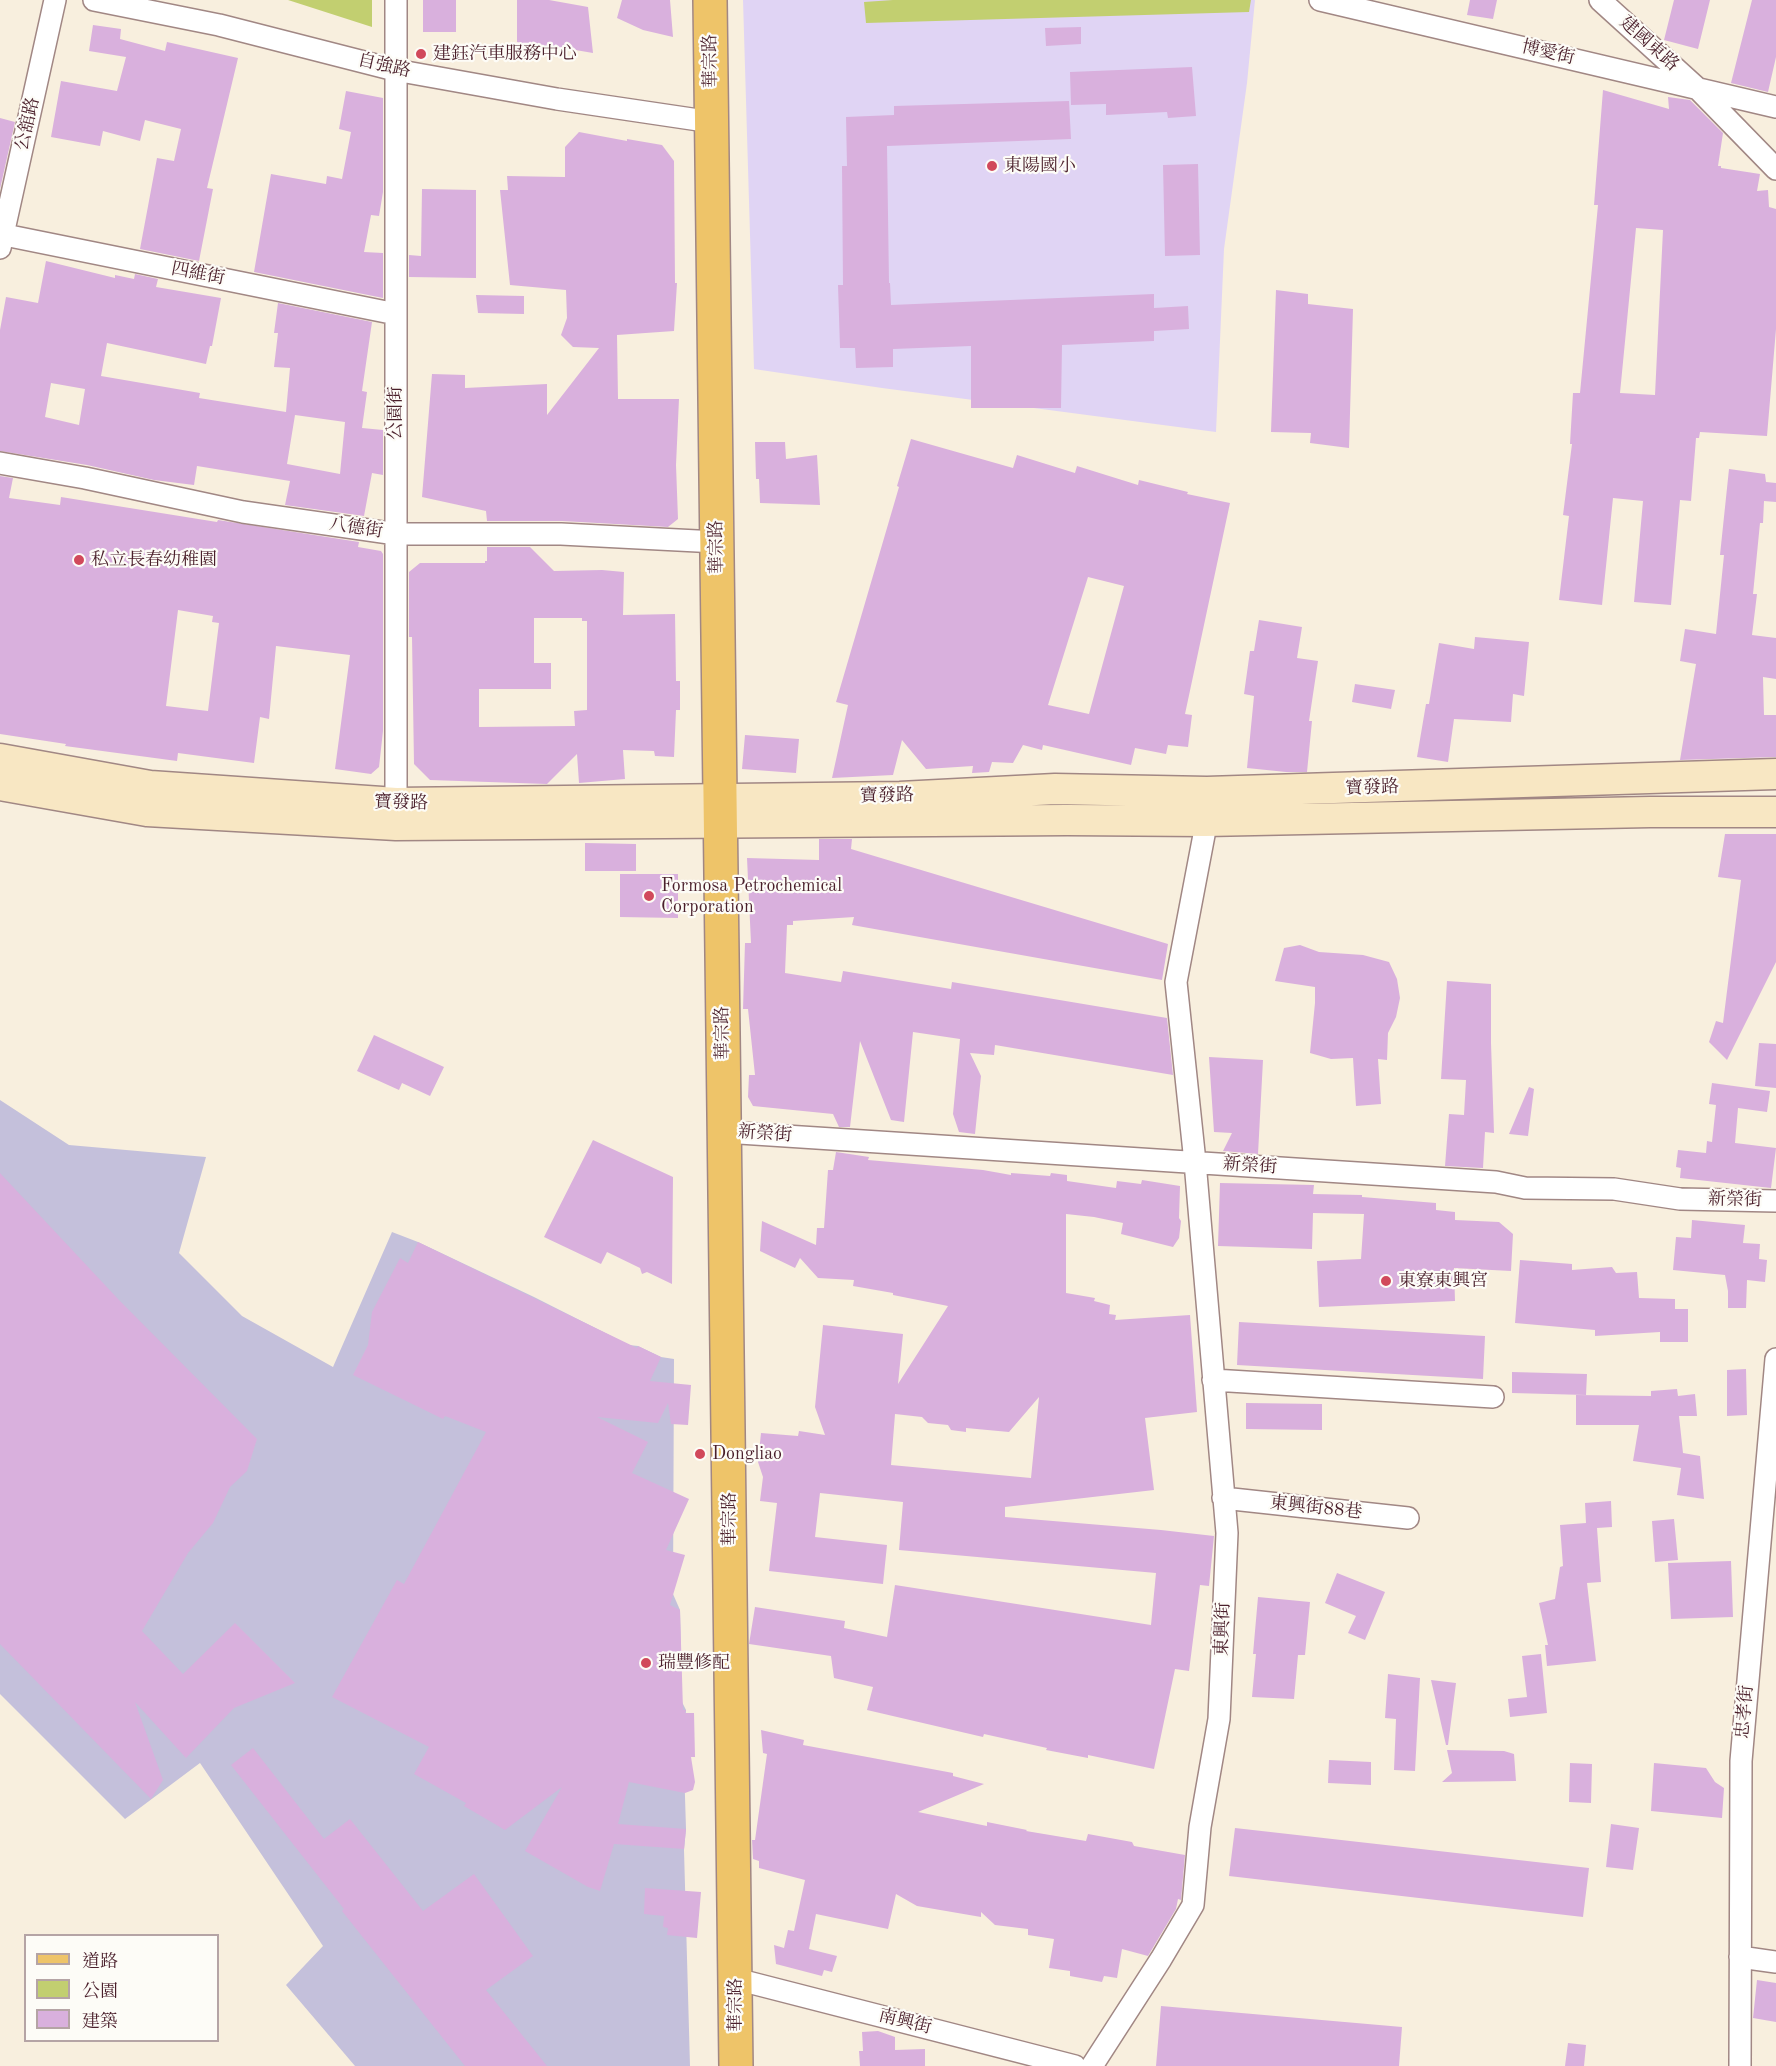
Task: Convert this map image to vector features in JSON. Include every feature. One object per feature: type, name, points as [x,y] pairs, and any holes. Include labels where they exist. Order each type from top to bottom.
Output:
[{"type":"main road","name":"華宗路","points":[[710,0],[736,2066]]},
{"type":"main road","name":"寶發路","points":[[0,759],[150,786],[396,814]]},
{"type":"main road","name":"寶發路","points":[[1206,807],[1776,774]]},
{"type":"main road","name":"寶發路","points":[[0,785],[147,811],[396,814],[719,810],[1055,789],[1206,807],[1776,812]]},
{"type":"street","name":"公舘路","points":[[1,239],[55,0]]},
{"type":"street","name":"自強路","points":[[94,0],[219,25],[395,70],[557,99],[712,122]]},
{"type":"street","name":"公園街","points":[[396,0],[396,814]]},
{"type":"street","name":"博愛街","points":[[1320,0],[1776,107]]},
{"type":"street","name":"建國東路","points":[[1600,0],[1698,88],[1776,169]]},
{"type":"street","name":"四維街","points":[[1,239],[396,314]]},
{"type":"street","name":"八德街","points":[[0,463],[85,478],[243,512],[396,534],[561,534],[717,542]]},
{"type":"street","name":"東興街","points":[[1092,2066],[1193,1905],[1200,1827],[1219,1719],[1227,1533],[1195,1162],[1176,982],[1204,835],[1206,807]]},
{"type":"street","name":"新榮街","points":[[724,1132],[1484,1181],[1525,1188],[1614,1189],[1680,1199],[1776,1201]]},
{"type":"street","name":"忠孝街","points":[[1740,2066],[1741,1761],[1776,1359]]},
{"type":"street","points":[[1213,1380],[1493,1397]]},
{"type":"street","name":"東興街88巷","points":[[1223,1498],[1408,1518]]},
{"type":"street","points":[[1740,1957],[1776,1962]]},
{"type":"street","name":"南興街","points":[[736,1979],[1075,2066]]},
{"type":"shaded area","name":"東陽國小","points":[[743,0],[1255,0],[1247,83],[1224,249],[1216,432],[754,369]]},
{"type":"shaded area","points":[[0,1100],[69,1145],[206,1157],[179,1253],[242,1316],[333,1367],[392,1232],[534,1297],[629,1345],[638,1346],[661,1357],[674,1359],[673,1594],[680,1610],[682,1702],[686,1710],[684,1850],[690,2066],[355,2066],[286,1985],[323,1946],[200,1763],[125,1819],[0,1694]]},
{"type":"green space","points":[[288,0],[372,0],[372,27]]},
{"type":"green space","points":[[893,0],[1251,0],[1249,12],[866,23],[864,2]]},
{"type":"building","points":[[423,0],[456,0],[456,32],[423,32]]},
{"type":"building","points":[[517,0],[549,0],[588,7],[593,53],[552,46],[553,50],[517,42]]},
{"type":"building","points":[[622,0],[670,0],[673,37],[643,30],[617,18]]},
{"type":"building","points":[[1470,0],[1497,0],[1493,19],[1467,15]]},
{"type":"building","points":[[1674,0],[1710,0],[1698,49],[1664,40]]},
{"type":"building","points":[[1752,0],[1776,0],[1776,57],[1768,92],[1731,83]]},
{"type":"building","points":[[93,25],[121,29],[120,39],[165,51],[167,42],[238,58],[207,188],[213,189],[199,261],[140,249],[157,158],[174,161],[181,129],[145,120],[140,141],[103,131],[100,146],[51,137],[61,81],[117,91],[126,57],[89,51]]},
{"type":"building","points":[[1081,27],[1081,44],[1046,46],[1045,28]]},
{"type":"building","points":[[1192,67],[1196,116],[1168,118],[1167,112],[1106,115],[1106,104],[1071,105],[1070,72]]},
{"type":"building","points":[[1603,90],[1669,109],[1668,97],[1690,100],[1723,133],[1718,166],[1760,174],[1757,191],[1768,190],[1769,207],[1776,209],[1776,329],[1767,436],[1700,432],[1699,438],[1696,438],[1691,501],[1680,500],[1671,605],[1634,602],[1643,501],[1613,498],[1602,605],[1559,600],[1569,516],[1563,515],[1572,444],[1570,444],[1573,393],[1580,393],[1598,205],[1594,205]],"holes":[[[1636,228],[1663,230],[1655,395],[1620,393]]]},
{"type":"building","points":[[346,91],[383,98],[383,192],[379,216],[371,215],[364,252],[383,253],[383,298],[254,272],[271,174],[326,184],[327,176],[342,179],[351,132],[339,129]]},
{"type":"building","points":[[1069,101],[1071,139],[887,146],[891,305],[1154,294],[1154,308],[1188,306],[1189,329],[1154,331],[1154,341],[1062,345],[1061,408],[971,408],[971,346],[893,349],[893,367],[856,368],[855,348],[840,348],[838,285],[843,285],[842,166],[847,166],[846,117],[894,115],[894,106]]},
{"type":"building","points":[[0,118],[15,122],[0,189]]},
{"type":"building","points":[[579,132],[662,145],[674,161],[675,283],[677,283],[674,331],[617,335],[618,399],[679,399],[676,465],[678,519],[668,527],[562,521],[487,521],[486,511],[422,497],[432,374],[465,375],[465,388],[547,384],[547,415],[599,348],[573,347],[561,335],[567,318],[566,290],[510,285],[500,190],[508,190],[507,176],[565,177],[565,147]]},
{"type":"building","points":[[1198,164],[1200,255],[1165,256],[1163,165]]},
{"type":"building","points":[[422,189],[476,190],[476,278],[409,277],[409,255],[421,256]]},
{"type":"building","points":[[46,261],[115,278],[115,275],[134,279],[135,274],[158,279],[156,287],[221,298],[212,346],[210,346],[206,364],[107,343],[101,376],[200,393],[199,398],[286,412],[290,368],[274,367],[278,333],[274,333],[278,303],[372,322],[362,391],[367,392],[362,428],[383,430],[383,475],[372,473],[364,516],[285,505],[290,481],[197,466],[194,485],[154,480],[87,465],[0,451],[0,330],[6,297],[38,303]],"holes":[[[51,383],[85,389],[79,425],[45,417]],[[295,415],[345,422],[340,474],[287,464]]]},
{"type":"building","points":[[1276,290],[1308,294],[1308,304],[1353,309],[1349,448],[1310,443],[1311,433],[1271,432]]},
{"type":"building","points":[[476,295],[524,296],[524,314],[478,313]]},
{"type":"building","points":[[911,439],[1013,468],[1017,455],[1075,473],[1077,466],[1138,485],[1139,480],[1188,492],[1187,494],[1230,503],[1185,714],[1192,715],[1188,747],[1168,745],[1166,754],[1135,748],[1131,765],[1043,745],[1042,750],[1023,745],[1013,763],[992,762],[989,772],[972,773],[973,766],[926,769],[902,740],[893,775],[832,778],[848,705],[836,702],[899,487],[897,486]],"holes":[[[1088,577],[1124,586],[1089,714],[1048,705]]]},
{"type":"building","points":[[755,442],[785,442],[786,459],[817,455],[820,505],[760,503],[759,479],[756,479]]},
{"type":"building","points":[[1729,469],[1765,474],[1766,482],[1776,483],[1776,502],[1764,501],[1763,523],[1760,523],[1753,594],[1757,594],[1752,635],[1776,638],[1776,679],[1763,677],[1764,715],[1776,715],[1776,757],[1680,760],[1696,664],[1680,661],[1685,629],[1716,634],[1724,555],[1720,555]]},
{"type":"building","points":[[0,476],[13,478],[9,498],[60,505],[61,497],[217,522],[218,520],[359,542],[358,547],[381,551],[383,554],[383,731],[379,767],[371,774],[335,769],[350,655],[276,646],[269,719],[260,717],[254,763],[178,753],[177,761],[65,746],[66,744],[0,734]],"holes":[[[178,610],[213,616],[212,622],[219,623],[208,711],[166,706]]]},
{"type":"building","points":[[487,547],[530,547],[554,571],[624,572],[623,615],[675,614],[676,681],[680,681],[680,710],[676,710],[674,757],[655,756],[654,751],[623,750],[625,779],[579,783],[577,754],[547,784],[430,780],[414,764],[409,572],[420,563],[485,563]],"holes":[[[534,618],[582,618],[582,621],[587,621],[587,710],[574,711],[575,726],[479,727],[479,689],[551,689],[551,663],[534,663]]]},
{"type":"building","points":[[1259,620],[1302,627],[1297,658],[1318,661],[1309,721],[1312,721],[1307,772],[1247,768],[1254,696],[1244,694],[1250,651],[1254,651]]},
{"type":"building","points":[[1475,637],[1529,642],[1524,696],[1513,694],[1511,722],[1454,719],[1448,762],[1417,757],[1439,643],[1474,649]]},
{"type":"building","points":[[1355,684],[1395,690],[1391,709],[1352,702]]},
{"type":"building","points":[[745,735],[799,739],[796,773],[742,769]]},
{"type":"building","points":[[1725,834],[1776,834],[1776,962],[1727,1060],[1709,1042],[1716,1021],[1723,1023],[1741,880],[1718,877]]},
{"type":"building","points":[[819,839],[852,839],[851,849],[1168,944],[1162,980],[852,925],[854,917],[793,921],[793,925],[787,925],[785,973],[841,982],[843,971],[951,989],[952,982],[1167,1018],[1173,1075],[995,1045],[994,1055],[970,1053],[981,1076],[975,1134],[959,1132],[953,1114],[960,1039],[913,1032],[904,1122],[891,1120],[860,1041],[850,1127],[839,1127],[833,1114],[753,1106],[748,1097],[749,1075],[755,1075],[748,1009],[743,1009],[745,943],[751,943],[747,858],[819,860]]},
{"type":"building","points":[[585,843],[636,844],[636,871],[585,871]]},
{"type":"building","name":"Formosa Petrochemical Corporation","points":[[620,874],[678,874],[678,918],[620,917]]},
{"type":"building","points":[[1300,945],[1319,952],[1363,955],[1389,962],[1397,979],[1400,998],[1396,1017],[1388,1033],[1387,1060],[1378,1059],[1381,1104],[1356,1106],[1353,1058],[1331,1059],[1310,1053],[1315,987],[1275,981],[1284,948]]},
{"type":"building","points":[[1447,981],[1491,984],[1494,1133],[1485,1132],[1483,1168],[1445,1166],[1449,1114],[1464,1115],[1466,1080],[1441,1079]]},
{"type":"building","points":[[374,1035],[444,1067],[430,1096],[402,1083],[399,1090],[357,1071]]},
{"type":"building","points":[[1759,1043],[1776,1044],[1776,1088],[1755,1086]]},
{"type":"building","points":[[1209,1057],[1263,1060],[1258,1154],[1223,1151],[1232,1133],[1214,1132]]},
{"type":"building","points":[[1712,1083],[1770,1091],[1767,1112],[1738,1108],[1735,1143],[1776,1148],[1771,1188],[1680,1178],[1681,1168],[1676,1167],[1678,1150],[1706,1153],[1707,1141],[1712,1142],[1716,1105],[1709,1104]]},
{"type":"building","points":[[1529,1087],[1534,1089],[1528,1136],[1509,1134]]},
{"type":"building","points":[[593,1140],[673,1177],[672,1284],[647,1272],[642,1274],[640,1268],[607,1252],[601,1264],[544,1237]]},
{"type":"building","points":[[836,1152],[869,1157],[868,1160],[983,1170],[1011,1175],[1011,1173],[1050,1176],[1051,1173],[1067,1175],[1067,1181],[1116,1188],[1117,1181],[1141,1184],[1142,1180],[1180,1186],[1179,1218],[1181,1221],[1179,1238],[1173,1247],[1121,1234],[1123,1223],[1066,1214],[1066,1293],[1095,1298],[1094,1301],[1110,1305],[1109,1314],[1116,1315],[1115,1320],[1190,1315],[1197,1412],[1145,1418],[1154,1490],[1005,1507],[1005,1517],[1214,1536],[1209,1586],[1200,1585],[1189,1671],[1175,1669],[1154,1769],[1088,1755],[1088,1758],[1046,1750],[1047,1748],[984,1734],[983,1737],[867,1710],[873,1687],[834,1678],[831,1656],[749,1644],[755,1607],[845,1621],[844,1628],[887,1637],[895,1585],[1151,1625],[1156,1573],[899,1550],[903,1502],[820,1493],[815,1537],[887,1545],[883,1584],[769,1571],[777,1503],[760,1501],[763,1477],[758,1462],[761,1433],[798,1436],[799,1431],[825,1435],[815,1407],[823,1325],[903,1334],[898,1384],[948,1306],[853,1286],[854,1280],[818,1278],[800,1258],[795,1268],[760,1251],[762,1221],[816,1245],[817,1228],[824,1228],[828,1170],[833,1170]],"holes":[[[1039,1397],[1031,1478],[891,1465],[895,1414],[922,1417],[928,1423],[948,1425],[951,1430],[966,1432],[966,1428],[1009,1432]]]},
{"type":"building","points":[[0,1173],[119,1300],[257,1439],[247,1471],[230,1487],[213,1523],[188,1553],[142,1631],[183,1674],[235,1623],[295,1683],[234,1708],[186,1758],[135,1702],[163,1780],[151,1799],[0,1644]]},
{"type":"building","points":[[1220,1183],[1314,1185],[1313,1194],[1362,1195],[1362,1197],[1436,1203],[1436,1210],[1455,1212],[1455,1220],[1499,1222],[1513,1234],[1511,1271],[1454,1268],[1455,1301],[1319,1307],[1317,1261],[1361,1259],[1364,1214],[1313,1213],[1312,1249],[1218,1246]]},
{"type":"building","points":[[1692,1220],[1745,1225],[1743,1243],[1760,1244],[1759,1259],[1767,1260],[1765,1282],[1747,1280],[1746,1308],[1728,1308],[1725,1275],[1673,1270],[1676,1237],[1691,1238]]},
{"type":"building","points":[[418,1242],[637,1348],[638,1346],[661,1357],[650,1381],[691,1385],[688,1425],[671,1424],[668,1403],[658,1423],[597,1417],[648,1442],[632,1473],[689,1499],[666,1550],[685,1555],[670,1605],[680,1610],[683,1710],[686,1710],[685,1713],[694,1713],[695,1757],[691,1757],[695,1782],[693,1790],[685,1793],[629,1782],[618,1824],[686,1829],[684,1849],[614,1844],[600,1891],[588,1887],[525,1851],[562,1787],[505,1830],[464,1806],[466,1803],[414,1774],[429,1747],[332,1697],[397,1580],[404,1584],[486,1432],[445,1416],[443,1419],[353,1375],[368,1345],[372,1312],[400,1258],[408,1263]]},
{"type":"building","points":[[1520,1260],[1572,1264],[1572,1270],[1612,1267],[1616,1273],[1637,1272],[1639,1298],[1675,1299],[1675,1309],[1688,1309],[1688,1342],[1660,1342],[1660,1332],[1595,1336],[1595,1330],[1515,1323]]},
{"type":"building","points":[[1239,1322],[1485,1336],[1483,1379],[1237,1365]]},
{"type":"building","points":[[1746,1369],[1747,1415],[1727,1416],[1727,1370]]},
{"type":"building","points":[[1512,1372],[1587,1374],[1586,1395],[1512,1393]]},
{"type":"building","points":[[1677,1389],[1678,1396],[1695,1394],[1697,1416],[1679,1416],[1683,1453],[1700,1456],[1704,1499],[1677,1495],[1681,1468],[1633,1461],[1639,1425],[1576,1425],[1576,1395],[1651,1396],[1651,1391]]},
{"type":"building","points":[[1246,1403],[1322,1404],[1322,1430],[1246,1429]]},
{"type":"building","points":[[1611,1501],[1612,1527],[1597,1528],[1601,1582],[1587,1583],[1596,1661],[1547,1666],[1545,1645],[1548,1645],[1539,1603],[1555,1599],[1560,1567],[1563,1566],[1560,1525],[1586,1523],[1585,1503]]},
{"type":"building","points":[[1674,1519],[1678,1560],[1655,1562],[1652,1521]]},
{"type":"building","points":[[1731,1561],[1733,1617],[1671,1619],[1668,1563]]},
{"type":"building","points":[[1337,1573],[1385,1592],[1365,1640],[1348,1633],[1356,1616],[1325,1603]]},
{"type":"building","points":[[1258,1597],[1310,1602],[1305,1655],[1298,1655],[1294,1699],[1252,1697]]},
{"type":"building","points":[[1541,1654],[1547,1713],[1510,1717],[1508,1699],[1527,1697],[1522,1656]]},
{"type":"building","points":[[1388,1674],[1420,1678],[1415,1771],[1394,1770],[1396,1719],[1385,1718]]},
{"type":"building","points":[[1431,1680],[1456,1683],[1448,1745],[1446,1745]]},
{"type":"building","points":[[761,1730],[804,1740],[803,1745],[953,1773],[953,1776],[984,1784],[918,1812],[987,1826],[987,1822],[1086,1841],[1088,1834],[1132,1842],[1134,1846],[1185,1855],[1181,1900],[1178,1899],[1176,1909],[1148,1956],[1122,1949],[1117,1978],[1104,1976],[1102,1982],[1070,1976],[1070,1971],[1049,1968],[1054,1939],[1028,1935],[1028,1929],[995,1925],[981,1912],[981,1917],[917,1906],[896,1894],[888,1929],[816,1914],[809,1949],[837,1956],[832,1972],[824,1970],[822,1976],[776,1964],[774,1945],[784,1948],[788,1930],[794,1931],[805,1880],[759,1868],[759,1861],[753,1859],[752,1840],[755,1840],[767,1754],[763,1753]]},
{"type":"building","points":[[253,1748],[324,1839],[350,1819],[423,1911],[474,1874],[533,1956],[486,1990],[547,2066],[465,2066],[342,1911],[344,1909],[231,1765]]},
{"type":"building","points":[[1447,1750],[1504,1751],[1514,1754],[1516,1781],[1442,1782],[1452,1773]]},
{"type":"building","points":[[1329,1760],[1371,1762],[1371,1785],[1328,1783]]},
{"type":"building","points":[[1570,1763],[1592,1764],[1591,1803],[1569,1802]]},
{"type":"building","points":[[1654,1763],[1706,1768],[1715,1782],[1724,1788],[1722,1818],[1651,1811]]},
{"type":"building","points":[[1611,1824],[1639,1828],[1633,1870],[1606,1867]]},
{"type":"building","points":[[1235,1828],[1589,1868],[1583,1917],[1229,1876]]},
{"type":"building","points":[[645,1888],[701,1892],[697,1938],[667,1935],[668,1928],[663,1927],[664,1916],[644,1914]]},
{"type":"building","points":[[1757,1980],[1776,1983],[1776,2022],[1753,2018]]},
{"type":"building","points":[[1161,2006],[1402,2027],[1399,2066],[1156,2066]]},
{"type":"building","points":[[878,2031],[895,2037],[895,2050],[925,2049],[925,2066],[860,2066],[859,2051],[863,2051],[862,2032]]},
{"type":"building","points":[[1568,2043],[1586,2045],[1584,2066],[1565,2066]]},
{"type":"place","name":"建鈺汽車服務中心","points":[[421,54]]},
{"type":"place","name":"東陽國小","points":[[992,166]]},
{"type":"place","name":"私立長春幼稚園","points":[[79,560]]},
{"type":"place","name":"Formosa Petrochemical Corporation","points":[[649,896]]},
{"type":"place","name":"東寮東興宮","points":[[1386,1281]]},
{"type":"place","name":"Dongliao","points":[[700,1454]]},
{"type":"place","name":"瑞豐修配","points":[[646,1663]]}]
